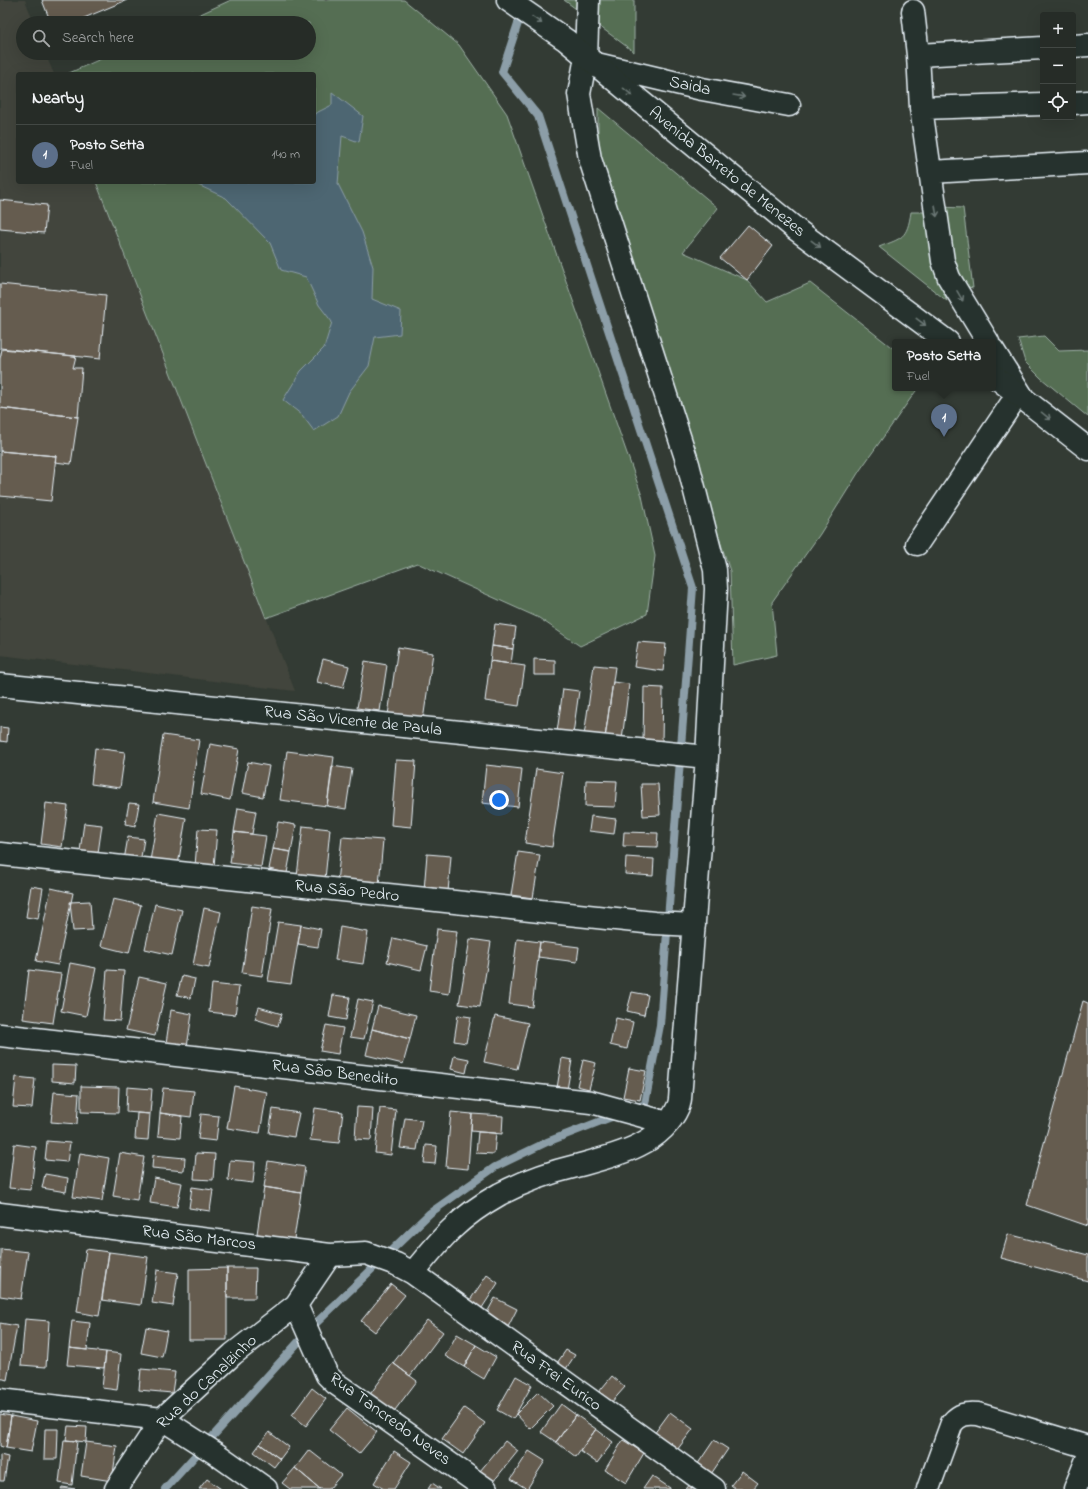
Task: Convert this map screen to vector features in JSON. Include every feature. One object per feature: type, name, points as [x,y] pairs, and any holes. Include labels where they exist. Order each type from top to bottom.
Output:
[{"type":"street","name":"Avenida Barreto de Menezes","points":[[508,0],[566,40],[797,230],[944,339]]},
{"type":"street","points":[[405,1268],[453,1226],[474,1210],[501,1194],[540,1178],[625,1152],[645,1141],[659,1120],[678,1106],[682,1086],[686,924],[716,589],[715,570],[688,464],[590,159],[579,94],[589,60],[588,0]]},
{"type":"street","points":[[913,11],[918,55],[921,108],[943,261],[949,278],[986,339]]},
{"type":"street","points":[[1076,46],[1088,45]]},
{"type":"street","points":[[918,55],[1040,48]]},
{"type":"street","name":"Saida","points":[[589,60],[702,89],[789,105]]},
{"type":"street","points":[[1076,103],[1088,102]]},
{"type":"street","points":[[921,108],[1040,104]]},
{"type":"street","points":[[930,172],[1088,163]]},
{"type":"street","points":[[996,355],[1020,395]]},
{"type":"street","points":[[996,377],[1088,449]]},
{"type":"street","points":[[917,544],[1020,395]]},
{"type":"street","name":"Rua São Vicente de Paula","points":[[0,685],[700,756]]},
{"type":"street","name":"Rua São Pedro","points":[[0,854],[654,923],[686,924]]},
{"type":"street","name":"Rua São Benedito","points":[[0,1035],[591,1102],[659,1120]]},
{"type":"street","name":"Rua São Marcos","points":[[0,1214],[330,1255],[366,1253],[405,1268]]},
{"type":"street","points":[[298,1310],[330,1255]]},
{"type":"street","name":"Rua Frei Eurico","points":[[405,1268],[714,1489]]},
{"type":"street","name":"Rua Tancredo Neves","points":[[298,1310],[327,1375],[335,1383],[486,1489]]},
{"type":"street","name":"Rua do Canalzinho","points":[[116,1489],[162,1419],[233,1354],[298,1310]]},
{"type":"street","points":[[0,1400],[162,1419],[215,1453],[257,1487]]},
{"type":"street","points":[[928,1489],[952,1423],[958,1416],[967,1413],[978,1414],[1088,1447]]},
{"type":"street","points":[[1075,1489],[1088,1457]]},
{"type":"shaded area","points":[[0,0],[25,0],[31,16],[16,16],[16,60],[48,60],[53,72],[16,72],[16,184],[97,184],[295,691],[0,655]]},
{"type":"green space","points":[[231,0],[404,0],[459,45],[507,114],[642,496],[655,556],[647,614],[580,646],[539,618],[417,563],[266,618],[97,184],[316,184],[316,72],[71,72],[98,60],[316,60],[316,16],[196,16]]},
{"type":"green space","points":[[564,0],[634,0],[634,52]]},
{"type":"green space","points":[[598,108],[718,208],[683,252],[747,280],[767,302],[810,283],[892,348],[892,391],[916,391],[860,470],[820,534],[772,602],[777,655],[733,665],[730,571],[677,411],[598,148]]},
{"type":"green space","points":[[940,207],[963,208],[973,288],[955,284]]},
{"type":"green space","points":[[911,212],[929,212],[930,237],[935,268],[947,301],[879,247],[893,242],[905,233],[908,228]]},
{"type":"green space","points":[[1044,336],[1059,351],[1088,350],[1088,417],[1041,378],[1025,362],[1018,339]]},
{"type":"water","points":[[332,92],[363,116],[359,142],[342,136],[338,184],[362,232],[373,267],[372,299],[401,311],[400,334],[375,337],[369,366],[349,392],[338,416],[314,431],[302,415],[283,400],[301,371],[324,348],[332,322],[319,305],[306,277],[281,270],[270,243],[226,198],[198,184],[316,184],[316,113],[332,105]]},
{"type":"building","points":[[42,0],[127,0],[89,16],[48,16]]},
{"type":"building","points":[[0,200],[47,205],[44,233],[0,229]]},
{"type":"building","points":[[748,225],[773,246],[747,280],[720,258]]},
{"type":"building","points":[[0,284],[106,295],[100,359],[0,348]]},
{"type":"building","points":[[2,349],[76,356],[73,368],[82,368],[78,417],[0,408],[0,359]]},
{"type":"building","points":[[0,408],[78,417],[71,464],[55,462],[56,456],[0,451]]},
{"type":"building","points":[[0,451],[56,456],[51,501],[0,496]]},
{"type":"building","points":[[495,624],[516,627],[513,649],[492,646]]},
{"type":"building","points":[[638,642],[666,644],[663,671],[634,667]]},
{"type":"building","points":[[492,646],[513,649],[511,664],[490,661]]},
{"type":"building","points":[[398,647],[433,653],[423,720],[388,715]]},
{"type":"building","points":[[323,659],[349,666],[343,688],[317,682]]},
{"type":"building","points":[[534,659],[555,660],[555,675],[534,675]]},
{"type":"building","points":[[365,661],[387,665],[380,711],[357,708]]},
{"type":"building","points":[[490,661],[525,666],[519,706],[485,701]]},
{"type":"building","points":[[594,665],[615,667],[605,738],[584,736]]},
{"type":"building","points":[[613,682],[629,684],[622,740],[605,738]]},
{"type":"building","points":[[644,687],[663,688],[662,741],[643,741]]},
{"type":"building","points":[[563,689],[579,691],[573,734],[557,732]]},
{"type":"building","points":[[0,727],[8,728],[7,742],[0,741]]},
{"type":"building","points":[[163,735],[199,740],[189,808],[153,802]]},
{"type":"building","points":[[210,744],[239,749],[230,800],[201,794]]},
{"type":"building","points":[[95,748],[125,752],[120,788],[91,784]]},
{"type":"building","points":[[287,751],[334,757],[327,806],[280,800]]},
{"type":"building","points":[[396,760],[416,761],[411,827],[391,825]]},
{"type":"building","points":[[248,762],[269,766],[263,797],[242,793]]},
{"type":"building","points":[[486,765],[522,769],[518,807],[482,803]]},
{"type":"building","points":[[332,766],[352,769],[346,809],[327,806]]},
{"type":"building","points":[[536,769],[563,773],[552,847],[525,843]]},
{"type":"building","points":[[586,780],[617,781],[615,807],[585,806]]},
{"type":"building","points":[[641,784],[658,784],[660,815],[643,816]]},
{"type":"building","points":[[46,803],[68,806],[62,847],[41,844]]},
{"type":"building","points":[[129,803],[139,804],[135,826],[125,824]]},
{"type":"building","points":[[238,808],[256,811],[252,834],[234,832]]},
{"type":"building","points":[[158,813],[186,818],[178,865],[150,861]]},
{"type":"building","points":[[591,816],[616,819],[614,834],[589,831]]},
{"type":"building","points":[[278,822],[296,825],[291,852],[273,849]]},
{"type":"building","points":[[84,823],[102,825],[97,860],[79,858]]},
{"type":"building","points":[[303,826],[330,829],[325,879],[297,876]]},
{"type":"building","points":[[198,829],[217,830],[214,867],[195,866]]},
{"type":"building","points":[[234,832],[266,836],[261,867],[230,863]]},
{"type":"building","points":[[624,832],[658,833],[657,847],[623,846]]},
{"type":"building","points":[[128,837],[144,839],[140,863],[124,860]]},
{"type":"building","points":[[342,837],[383,840],[379,885],[337,882]]},
{"type":"building","points":[[273,849],[291,852],[287,873],[269,869]]},
{"type":"building","points":[[518,852],[540,855],[533,898],[511,895]]},
{"type":"building","points":[[427,854],[451,856],[448,892],[424,890]]},
{"type":"building","points":[[626,857],[654,859],[653,876],[625,874]]},
{"type":"building","points":[[31,886],[43,888],[38,919],[26,917]]},
{"type":"building","points":[[51,888],[73,893],[58,965],[36,961]]},
{"type":"building","points":[[113,899],[141,905],[129,953],[101,946]]},
{"type":"building","points":[[90,901],[92,930],[73,931],[70,902]]},
{"type":"building","points":[[155,904],[182,910],[172,955],[145,949]]},
{"type":"building","points":[[252,906],[272,909],[262,976],[242,973]]},
{"type":"building","points":[[204,908],[221,912],[209,968],[193,965]]},
{"type":"building","points":[[278,922],[301,925],[291,984],[268,981]]},
{"type":"building","points":[[301,925],[321,929],[318,947],[298,944]]},
{"type":"building","points":[[340,927],[368,932],[363,964],[335,960]]},
{"type":"building","points":[[437,929],[457,931],[449,994],[429,991]]},
{"type":"building","points":[[393,938],[427,946],[421,970],[387,962]]},
{"type":"building","points":[[470,939],[491,942],[480,1007],[459,1004]]},
{"type":"building","points":[[517,939],[540,942],[532,1007],[509,1004]]},
{"type":"building","points":[[540,942],[579,947],[577,962],[538,957]]},
{"type":"building","points":[[70,963],[96,968],[86,1016],[61,1011]]},
{"type":"building","points":[[29,970],[61,974],[53,1023],[23,1019]]},
{"type":"building","points":[[107,970],[124,971],[120,1021],[103,1020]]},
{"type":"building","points":[[182,976],[195,979],[191,998],[177,995]]},
{"type":"building","points":[[139,977],[167,983],[155,1036],[126,1030]]},
{"type":"building","points":[[212,984],[239,987],[235,1015],[209,1012]]},
{"type":"building","points":[[632,992],[648,995],[644,1015],[627,1011]]},
{"type":"building","points":[[333,995],[350,997],[346,1020],[329,1017]]},
{"type":"building","points":[[358,999],[373,1002],[364,1039],[350,1037]]},
{"type":"building","points":[[1083,1001],[1088,1003],[1088,1226],[1027,1205]]},
{"type":"building","points":[[378,1006],[416,1015],[410,1039],[372,1029]]},
{"type":"building","points":[[259,1007],[282,1014],[278,1026],[255,1019]]},
{"type":"building","points":[[171,1010],[192,1014],[187,1047],[166,1043]]},
{"type":"building","points":[[458,1015],[471,1017],[466,1043],[454,1041]]},
{"type":"building","points":[[495,1016],[528,1023],[517,1069],[484,1062]]},
{"type":"building","points":[[616,1018],[633,1022],[627,1049],[610,1045]]},
{"type":"building","points":[[326,1025],[343,1028],[338,1054],[320,1051]]},
{"type":"building","points":[[372,1029],[410,1039],[403,1064],[366,1055]]},
{"type":"building","points":[[454,1056],[469,1059],[466,1073],[451,1069]]},
{"type":"building","points":[[562,1058],[572,1060],[567,1090],[557,1088]]},
{"type":"building","points":[[583,1060],[596,1063],[589,1089],[577,1086]]},
{"type":"building","points":[[52,1065],[76,1066],[75,1083],[52,1081]]},
{"type":"building","points":[[629,1068],[646,1071],[640,1100],[623,1097]]},
{"type":"building","points":[[16,1077],[35,1079],[32,1108],[13,1107]]},
{"type":"building","points":[[81,1086],[119,1087],[118,1113],[81,1112]]},
{"type":"building","points":[[234,1086],[267,1092],[260,1133],[227,1128]]},
{"type":"building","points":[[127,1087],[152,1089],[150,1114],[126,1112]]},
{"type":"building","points":[[163,1088],[194,1091],[191,1117],[160,1113]]},
{"type":"building","points":[[54,1092],[79,1094],[77,1124],[51,1122]]},
{"type":"building","points":[[357,1107],[373,1108],[371,1140],[355,1139]]},
{"type":"building","points":[[315,1108],[343,1112],[339,1143],[310,1140]]},
{"type":"building","points":[[380,1108],[396,1110],[391,1155],[375,1153]]},
{"type":"building","points":[[273,1109],[299,1113],[294,1137],[269,1133]]},
{"type":"building","points":[[451,1112],[472,1114],[468,1169],[446,1167]]},
{"type":"building","points":[[137,1113],[150,1114],[148,1140],[135,1139]]},
{"type":"building","points":[[160,1113],[182,1116],[180,1138],[158,1136]]},
{"type":"building","points":[[201,1114],[219,1116],[216,1141],[198,1139]]},
{"type":"building","points":[[472,1114],[503,1116],[502,1134],[471,1131]]},
{"type":"building","points":[[405,1118],[422,1120],[417,1150],[400,1148]]},
{"type":"building","points":[[478,1132],[496,1133],[494,1154],[476,1153]]},
{"type":"building","points":[[47,1141],[70,1143],[67,1162],[45,1160]]},
{"type":"building","points":[[14,1144],[36,1147],[31,1190],[9,1188]]},
{"type":"building","points":[[426,1145],[437,1146],[435,1164],[424,1163]]},
{"type":"building","points":[[80,1153],[109,1158],[102,1201],[73,1197]]},
{"type":"building","points":[[120,1153],[144,1157],[137,1200],[113,1196]]},
{"type":"building","points":[[196,1153],[215,1154],[213,1180],[194,1179]]},
{"type":"building","points":[[153,1155],[185,1158],[184,1171],[152,1168]]},
{"type":"building","points":[[230,1160],[255,1162],[253,1183],[228,1180]]},
{"type":"building","points":[[268,1161],[305,1167],[301,1193],[264,1187]]},
{"type":"building","points":[[45,1174],[68,1178],[66,1192],[42,1188]]},
{"type":"building","points":[[154,1178],[182,1183],[177,1207],[150,1203]]},
{"type":"building","points":[[192,1187],[213,1190],[210,1211],[189,1208]]},
{"type":"building","points":[[264,1187],[301,1193],[294,1239],[257,1234]]},
{"type":"building","points":[[1008,1234],[1088,1255],[1088,1281],[1001,1258]]},
{"type":"building","points":[[1,1249],[28,1252],[21,1299],[0,1296]]},
{"type":"building","points":[[86,1249],[109,1252],[99,1316],[77,1312]]},
{"type":"building","points":[[109,1252],[148,1257],[141,1305],[102,1300]]},
{"type":"building","points":[[227,1268],[256,1268],[255,1298],[227,1298]]},
{"type":"building","points":[[227,1268],[227,1340],[189,1340],[189,1269]]},
{"type":"building","points":[[157,1270],[178,1273],[173,1306],[152,1303]]},
{"type":"building","points":[[487,1275],[498,1283],[480,1311],[468,1303]]},
{"type":"building","points":[[391,1284],[405,1295],[375,1332],[361,1321]]},
{"type":"building","points":[[495,1298],[517,1309],[506,1331],[483,1320]]},
{"type":"building","points":[[25,1319],[49,1321],[46,1367],[21,1365]]},
{"type":"building","points":[[427,1320],[443,1332],[410,1376],[393,1363]]},
{"type":"building","points":[[72,1321],[90,1323],[87,1350],[69,1348]]},
{"type":"building","points":[[0,1323],[17,1326],[7,1380],[0,1378]]},
{"type":"building","points":[[146,1327],[167,1331],[162,1357],[141,1353]]},
{"type":"building","points":[[457,1334],[476,1345],[464,1367],[445,1356]]},
{"type":"building","points":[[476,1345],[496,1357],[484,1379],[464,1367]]},
{"type":"building","points":[[69,1348],[106,1352],[104,1368],[67,1365]]},
{"type":"building","points":[[566,1350],[575,1355],[564,1372],[555,1366]]},
{"type":"building","points":[[106,1352],[121,1354],[117,1390],[102,1388]]},
{"type":"building","points":[[393,1363],[417,1381],[392,1414],[368,1397]]},
{"type":"building","points":[[141,1369],[175,1372],[172,1393],[139,1390]]},
{"type":"building","points":[[516,1376],[532,1385],[513,1419],[497,1410]]},
{"type":"building","points":[[612,1376],[625,1387],[610,1404],[598,1393]]},
{"type":"building","points":[[312,1388],[326,1399],[306,1426],[292,1415]]},
{"type":"building","points":[[538,1392],[553,1406],[530,1429],[516,1414]]},
{"type":"building","points":[[561,1404],[576,1415],[556,1442],[541,1432]]},
{"type":"building","points":[[347,1408],[377,1432],[359,1454],[329,1430]]},
{"type":"building","points":[[464,1408],[485,1423],[463,1454],[442,1439]]},
{"type":"building","points":[[670,1412],[693,1429],[677,1450],[654,1434]]},
{"type":"building","points":[[0,1414],[11,1416],[6,1448],[0,1446]]},
{"type":"building","points":[[576,1415],[596,1429],[576,1457],[556,1442]]},
{"type":"building","points":[[11,1416],[37,1421],[31,1452],[6,1448]]},
{"type":"building","points":[[68,1426],[87,1427],[86,1442],[66,1440]]},
{"type":"building","points":[[45,1429],[58,1429],[57,1459],[44,1459]]},
{"type":"building","points":[[596,1429],[613,1442],[597,1463],[580,1451]]},
{"type":"building","points":[[269,1432],[289,1447],[280,1459],[260,1444]]},
{"type":"building","points":[[64,1440],[77,1441],[72,1485],[59,1483]]},
{"type":"building","points":[[623,1440],[644,1453],[626,1483],[605,1470]]},
{"type":"building","points":[[714,1440],[728,1449],[709,1477],[695,1468]]},
{"type":"building","points":[[505,1441],[518,1451],[493,1482],[480,1471]]},
{"type":"building","points":[[86,1442],[117,1446],[112,1481],[81,1476]]},
{"type":"building","points":[[260,1444],[280,1459],[274,1467],[254,1452]]},
{"type":"building","points":[[309,1450],[341,1475],[329,1489],[320,1489],[295,1468]]},
{"type":"building","points":[[394,1451],[411,1462],[394,1489],[384,1489],[374,1483]]},
{"type":"building","points":[[529,1451],[545,1461],[527,1489],[511,1479]]},
{"type":"building","points":[[0,1455],[8,1457],[4,1481],[0,1481]]},
{"type":"building","points":[[295,1468],[320,1489],[290,1489],[282,1483]]},
{"type":"building","points":[[742,1471],[758,1483],[753,1489],[736,1489],[731,1485]]},
{"type":"building","points":[[652,1476],[670,1488],[670,1489],[643,1489]]},
{"type":"building","points":[[207,1479],[221,1489],[199,1489]]},
{"type":"building","points":[[693,1481],[703,1489],[686,1489]]},
{"type":"building","points":[[432,1483],[441,1489],[428,1489]]},
{"type":"building","points":[[62,1487],[75,1489],[61,1489]]},
{"type":"waterway","points":[[522,11],[502,72],[538,116],[693,588],[660,1025],[645,1104],[633,1109]]},
{"type":"waterway","points":[[165,1489],[312,1327],[430,1213],[495,1167],[547,1142],[619,1114]]},
{"type":"place","name":"Posto Setta","points":[[944,437]]}]
